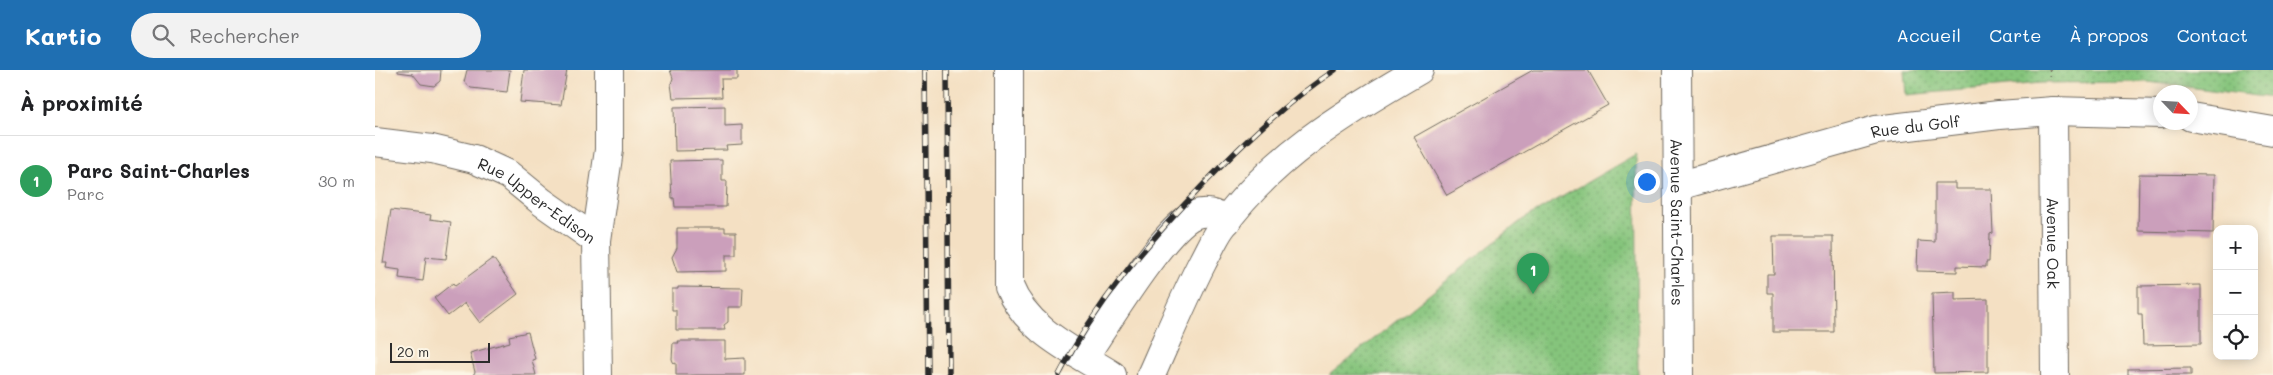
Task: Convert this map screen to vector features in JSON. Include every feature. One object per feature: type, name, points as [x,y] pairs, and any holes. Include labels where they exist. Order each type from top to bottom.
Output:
[{"type":"street","points":[[596,240],[609,150],[609,70]]},
{"type":"street","points":[[1009,70],[1009,286],[1015,300],[1036,325],[1112,375]]},
{"type":"street","points":[[1151,375],[1192,282],[1227,221],[1249,192],[1293,152],[1336,121],[1419,70]]},
{"type":"street","name":"Avenue Saint-Charles","points":[[1677,70],[1679,375]]},
{"type":"street","name":"Rue du Golf","points":[[1678,186],[1876,130],[1999,115],[2053,111],[2153,114]]},
{"type":"street","name":"Avenue Oak","points":[[2053,111],[2055,375]]},
{"type":"street","points":[[2198,119],[2273,131]]},
{"type":"street","name":"Rue Upper-Edison","points":[[375,142],[431,149],[474,159],[509,175],[542,202],[596,240],[598,375]]},
{"type":"street","points":[[1084,357],[1140,275],[1166,241],[1183,223],[1201,213],[1219,216],[1227,221]]},
{"type":"path","points":[[2050,70],[2050,82]]},
{"type":"green space","points":[[1904,70],[2273,70],[2273,98],[2198,88],[2198,85],[2171,85],[2148,82],[2041,83],[1906,95]]},
{"type":"green space","points":[[1636,154],[1638,375],[1329,375],[1522,220]]},
{"type":"building","points":[[398,70],[441,70],[440,81],[434,86],[421,84],[413,74],[398,72]]},
{"type":"building","points":[[467,70],[510,70],[507,92],[471,88],[464,82]]},
{"type":"building","points":[[524,70],[567,70],[561,105],[520,102]]},
{"type":"building","points":[[670,70],[737,70],[737,79],[721,79],[722,97],[673,98],[671,84],[673,78]]},
{"type":"building","points":[[1533,70],[1588,70],[1608,105],[1447,195],[1414,137]]},
{"type":"building","points":[[725,106],[725,126],[742,125],[742,145],[726,146],[727,150],[675,151],[674,107]]},
{"type":"building","points":[[722,160],[722,181],[727,181],[726,207],[675,207],[674,198],[672,198],[670,161]]},
{"type":"building","points":[[2139,174],[2214,175],[2213,233],[2138,231]]},
{"type":"building","points":[[1935,183],[1955,183],[1955,189],[1991,189],[1993,233],[1990,234],[1989,262],[1986,262],[1986,267],[1957,266],[1957,272],[1917,271],[1918,241],[1935,242]]},
{"type":"building","points":[[391,210],[431,215],[430,219],[451,222],[446,259],[426,257],[423,281],[399,278],[400,270],[386,268],[387,263],[383,263]]},
{"type":"building","points":[[677,228],[725,228],[725,232],[736,232],[736,255],[726,255],[726,271],[677,272],[672,257],[677,248]]},
{"type":"building","points":[[1773,236],[1833,236],[1834,332],[1773,332],[1773,293],[1767,293],[1767,274],[1774,274]]},
{"type":"building","points":[[493,258],[518,294],[480,323],[465,303],[448,316],[434,298],[453,283],[455,286]]},
{"type":"building","points":[[2201,285],[2201,344],[2143,345],[2142,314],[2138,314],[2138,286]]},
{"type":"building","points":[[678,287],[743,288],[742,307],[728,307],[728,322],[724,325],[725,330],[676,330],[676,310],[672,310],[672,289],[678,289]]},
{"type":"building","points":[[1955,292],[1955,300],[1988,299],[1988,372],[1934,373],[1932,293]]},
{"type":"building","points":[[528,332],[535,359],[532,360],[536,375],[473,375],[475,372],[470,353],[510,342],[509,336]]},
{"type":"building","points":[[678,341],[725,341],[725,359],[745,358],[745,375],[676,375],[676,363],[674,364],[672,359],[673,343],[679,343]]},
{"type":"building","points":[[2191,368],[2191,375],[2128,375],[2128,369]]},
{"type":"railway","points":[[925,70],[928,375]]},
{"type":"railway","points":[[947,70],[949,375]]},
{"type":"railway","points":[[1059,375],[1089,323],[1124,275],[1162,229],[1250,138],[1299,95],[1335,70]]},
{"type":"place","name":"Parc Saint-Charles","points":[[1533,294]]}]
